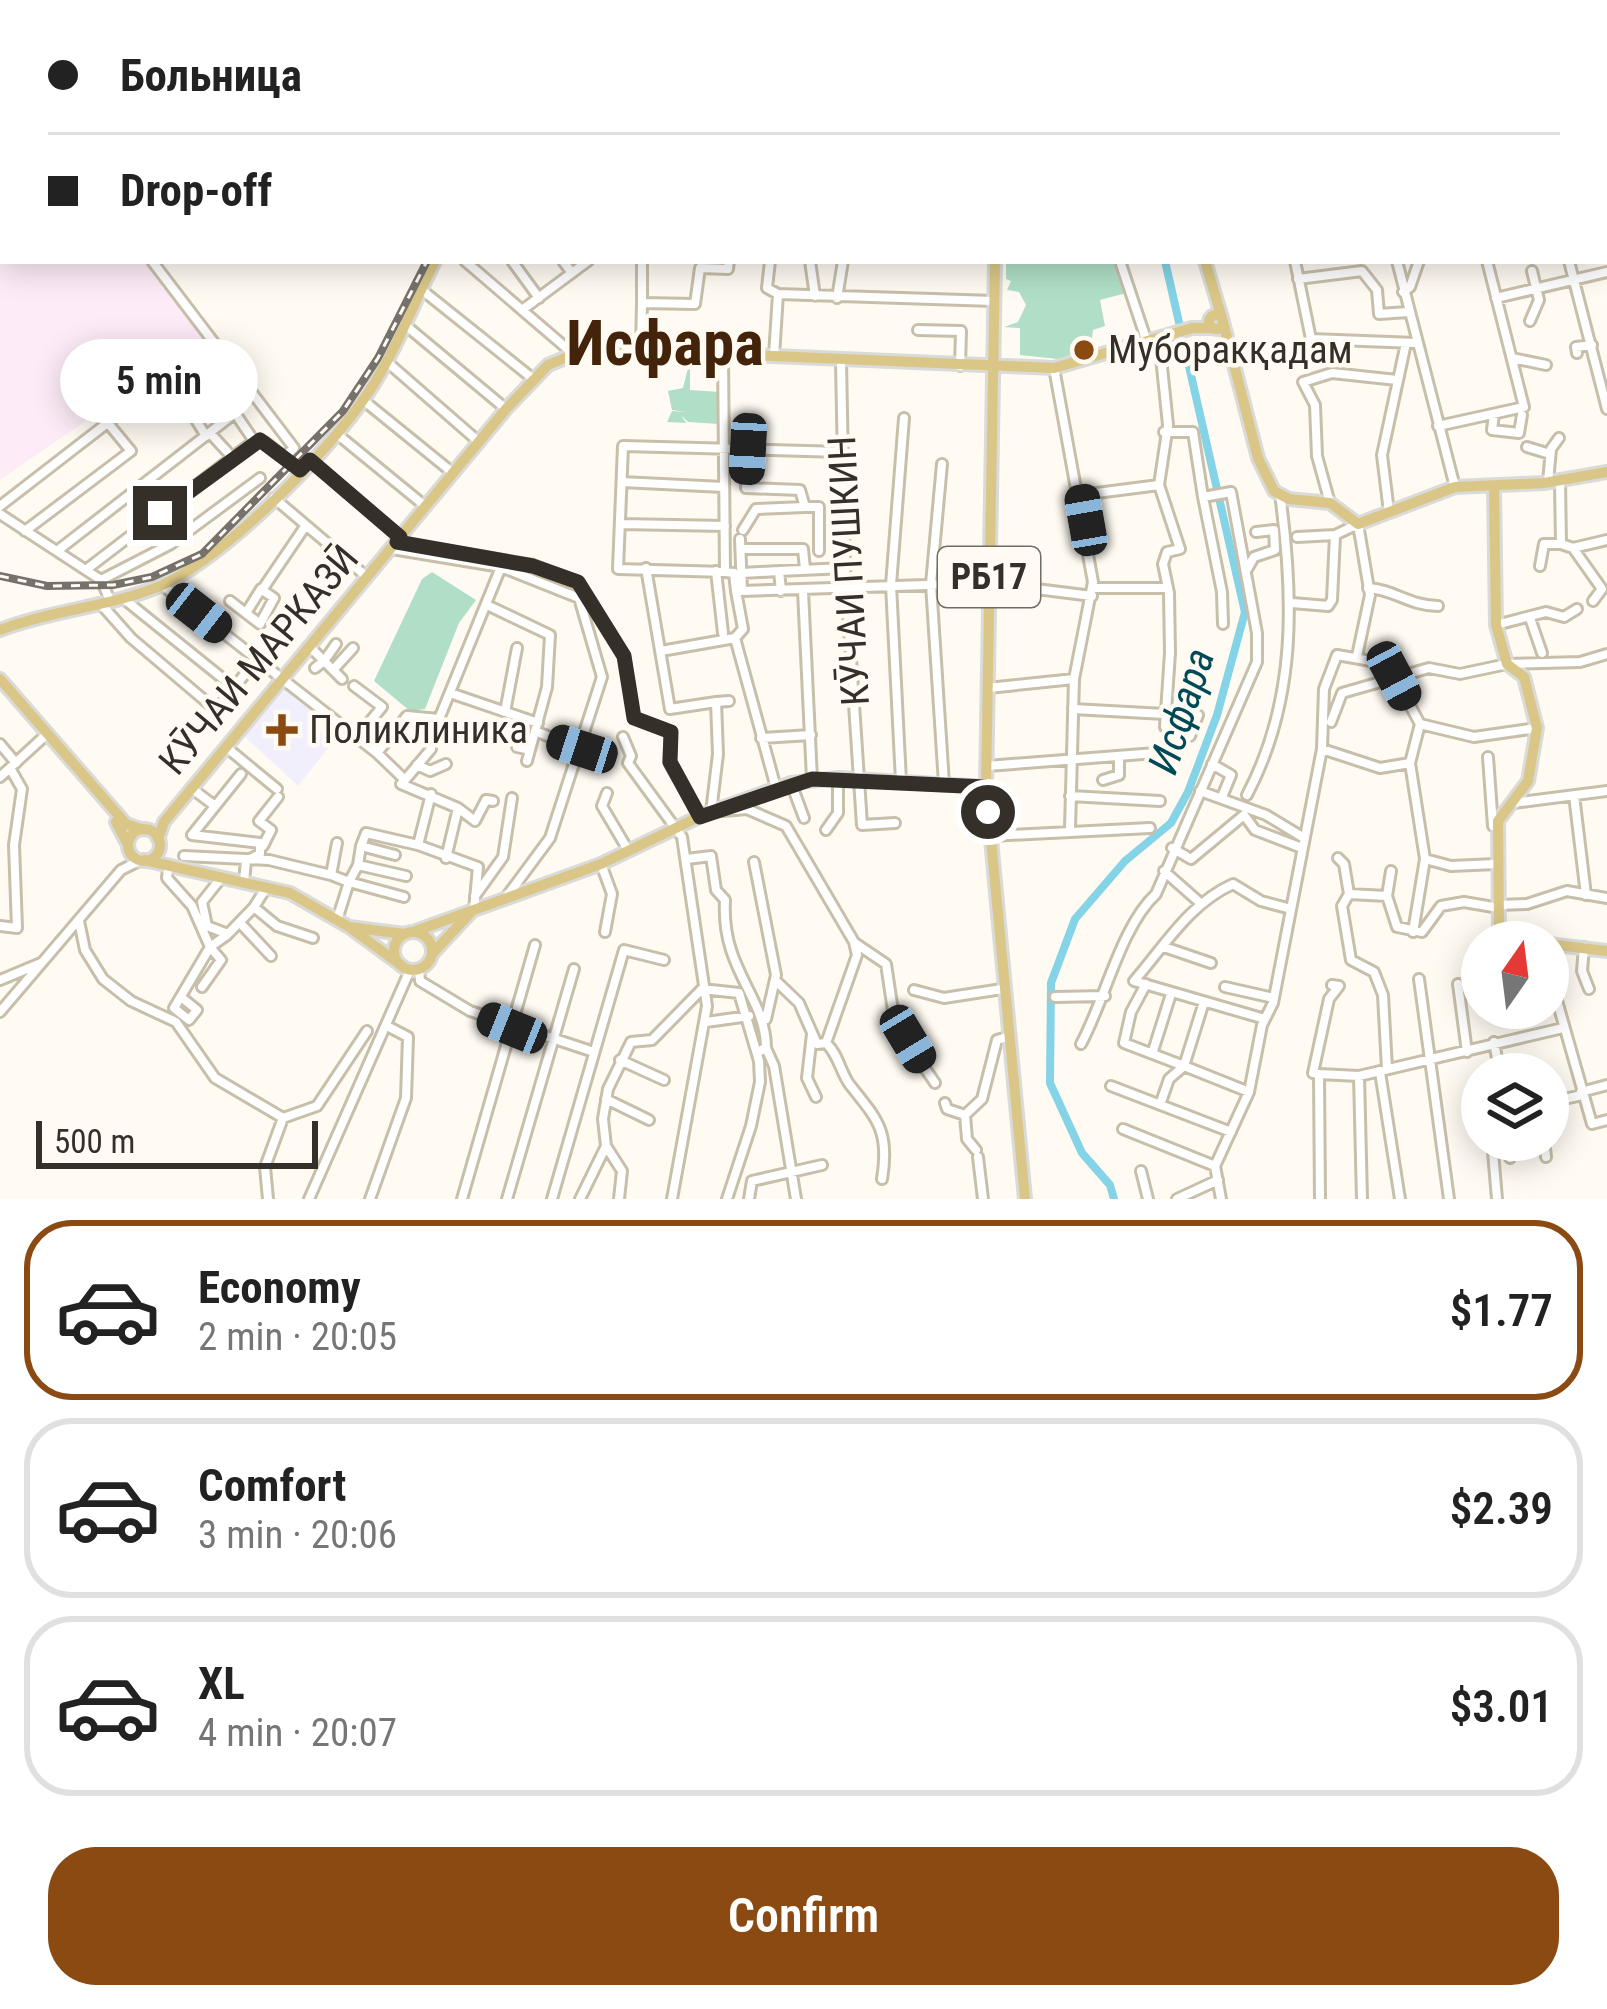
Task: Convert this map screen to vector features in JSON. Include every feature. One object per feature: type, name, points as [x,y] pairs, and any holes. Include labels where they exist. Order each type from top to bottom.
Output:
[{"type":"main road","points":[[0,630],[162,585],[208,561],[337,434],[363,400],[434,264]]},
{"type":"main road","name":"РБ17","points":[[995,264],[986,787],[1025,1199]]},
{"type":"main road","points":[[1206,264],[1216,322],[1228,344],[1258,458],[1280,494],[1330,503],[1358,524],[1455,487],[1554,482],[1607,472]]},
{"type":"main road","points":[[571,352],[641,350],[960,368],[1054,368],[1216,322]]},
{"type":"main road","name":"КӮЧАИ МАРКАЗӢ","points":[[164,822],[532,378],[571,352]]},
{"type":"main road","points":[[1494,486],[1496,625],[1507,664],[1524,676],[1537,728],[1528,781],[1498,821],[1499,921]]},
{"type":"main road","points":[[2,688],[122,829],[128,846],[142,860],[290,893],[411,969]]},
{"type":"main road","points":[[44,736],[126,824],[144,829],[159,843],[168,869]]},
{"type":"main road","points":[[411,969],[394,948],[409,933],[474,903],[506,898],[601,864],[705,814],[791,783],[838,778],[986,787]]},
{"type":"main road","points":[[128,846],[144,829],[164,822]]},
{"type":"main road","points":[[142,860],[159,843],[164,822]]},
{"type":"main road","points":[[411,969],[431,954],[474,903]]},
{"type":"main road","points":[[349,926],[409,933],[429,941],[431,954]]},
{"type":"main road","points":[[1569,945],[1607,951]]},
{"type":"street","points":[[154,264],[294,448],[284,457]]},
{"type":"street","points":[[468,264],[571,352]]},
{"type":"street","points":[[514,264],[539,298]]},
{"type":"street","points":[[565,264],[572,273]]},
{"type":"street","points":[[522,310],[584,264]]},
{"type":"street","points":[[641,264],[641,350]]},
{"type":"street","points":[[643,303],[695,304],[700,268],[728,269],[729,264]]},
{"type":"street","points":[[770,264],[767,288],[778,294],[994,301]]},
{"type":"street","points":[[810,264],[815,296]]},
{"type":"street","points":[[838,298],[843,264]]},
{"type":"street","points":[[1121,264],[1153,340],[1164,432],[1159,484],[1180,549],[1167,552],[1163,564],[1168,588],[1165,727],[1190,736],[1198,715]]},
{"type":"street","points":[[1296,264],[1311,339],[1411,343]]},
{"type":"street","points":[[1398,264],[1411,343],[1455,487]]},
{"type":"street","points":[[1403,292],[1410,287],[1418,264]]},
{"type":"street","points":[[1438,426],[1524,407],[1488,264]]},
{"type":"street","points":[[1571,264],[1607,409]]},
{"type":"street","points":[[1298,279],[1359,266],[1377,290],[1379,314],[1408,311]]},
{"type":"street","points":[[1530,321],[1540,300],[1532,271]]},
{"type":"street","points":[[1496,298],[1607,272]]},
{"type":"street","points":[[421,289],[532,378]]},
{"type":"street","points":[[774,356],[778,294]]},
{"type":"street","points":[[403,323],[506,409]]},
{"type":"street","points":[[918,330],[961,331],[960,368]]},
{"type":"street","points":[[1389,513],[1382,455],[1397,380],[1411,343]]},
{"type":"street","points":[[1576,353],[1576,347],[1592,345]]},
{"type":"street","points":[[723,354],[723,633]]},
{"type":"street","points":[[1511,358],[1546,365]]},
{"type":"street","points":[[385,360],[479,442]]},
{"type":"street","name":"КӮЧАИ ПУШКИН","points":[[841,361],[844,568],[862,825],[895,823]]},
{"type":"street","points":[[1054,368],[1067,458],[1081,495],[1092,592],[1074,679],[1070,829]]},
{"type":"street","points":[[1330,503],[1317,456],[1315,405],[1303,382],[1332,373],[1397,380]]},
{"type":"street","points":[[141,397],[0,510],[101,580],[130,638],[216,710],[257,659]]},
{"type":"street","points":[[363,400],[453,473]]},
{"type":"street","points":[[190,412],[232,457]]},
{"type":"street","points":[[57,551],[236,413],[254,441],[300,470]]},
{"type":"street","points":[[1494,414],[1492,430],[1519,433],[1522,415]]},
{"type":"street","points":[[901,782],[891,585],[904,418]]},
{"type":"street","points":[[25,531],[131,451],[107,422]]},
{"type":"street","points":[[1164,432],[1193,433],[1222,592],[1223,625]]},
{"type":"street","points":[[337,434],[425,506]]},
{"type":"street","points":[[1559,438],[1550,454],[1561,544]]},
{"type":"street","points":[[88,569],[254,441]]},
{"type":"street","points":[[661,651],[735,638],[743,629],[739,591],[734,573],[618,569],[622,446],[842,452]]},
{"type":"street","points":[[1528,447],[1550,454]]},
{"type":"street","points":[[748,449],[746,488],[800,490],[805,507]]},
{"type":"street","points":[[310,460],[396,542],[501,568],[579,598],[602,677],[550,838],[506,898]]},
{"type":"street","points":[[942,464],[931,584],[944,785]]},
{"type":"street","points":[[101,580],[171,544],[260,478]]},
{"type":"street","points":[[622,482],[723,487]]},
{"type":"street","points":[[1081,495],[1159,484]]},
{"type":"street","points":[[1081,1044],[1107,995],[1141,908],[1156,894],[1172,848],[1257,662],[1231,492],[1205,497]]},
{"type":"street","points":[[1246,794],[1278,721],[1292,603],[1280,494]]},
{"type":"street","points":[[246,613],[304,528],[303,519],[273,497]]},
{"type":"street","points":[[739,591],[742,539],[756,509],[818,507],[819,551]]},
{"type":"street","points":[[621,524],[725,526]]},
{"type":"street","points":[[1297,537],[1335,535],[1358,524],[1368,589],[1357,656]]},
{"type":"street","points":[[304,528],[367,577]]},
{"type":"street","points":[[1245,572],[1254,556],[1276,550],[1274,530],[1256,532]]},
{"type":"street","points":[[1292,603],[1328,606],[1332,601],[1335,535]]},
{"type":"street","points":[[1573,548],[1600,537],[1607,540]]},
{"type":"street","points":[[742,539],[803,549],[805,570]]},
{"type":"street","points":[[396,542],[533,566],[578,582],[624,656],[634,718],[671,732],[670,762],[705,814]]},
{"type":"street","points":[[1540,566],[1544,544],[1573,548],[1602,589],[1593,601]]},
{"type":"street","points":[[376,753],[407,716],[440,719],[501,568]]},
{"type":"street","points":[[646,568],[670,709],[729,701]]},
{"type":"street","points":[[742,573],[844,568]]},
{"type":"street","points":[[779,571],[781,591]]},
{"type":"street","points":[[739,591],[931,584],[1092,592],[1168,588]]},
{"type":"street","points":[[162,585],[357,737],[404,780]]},
{"type":"street","points":[[1368,589],[1382,589],[1416,606],[1438,605]]},
{"type":"street","points":[[230,601],[260,624],[274,598],[262,590]]},
{"type":"street","points":[[803,591],[812,779]]},
{"type":"street","points":[[110,600],[232,686]]},
{"type":"street","points":[[487,604],[550,635],[527,761]]},
{"type":"street","points":[[1496,625],[1546,613],[1564,617],[1577,609]]},
{"type":"street","points":[[1529,618],[1542,653]]},
{"type":"street","points":[[735,638],[776,788]]},
{"type":"street","points":[[315,668],[336,644]]},
{"type":"street","points":[[310,646],[342,680]]},
{"type":"street","points":[[333,670],[353,648]]},
{"type":"street","points":[[506,712],[517,648]]},
{"type":"street","points":[[1331,722],[1342,693],[1394,676],[1429,668],[1460,674],[1507,664],[1580,662],[1607,654]]},
{"type":"street","points":[[1221,1199],[1215,1166],[1249,1092],[1274,998],[1322,749],[1324,689],[1337,655],[1388,664],[1420,724],[1410,763],[1425,859],[1412,932]]},
{"type":"street","points":[[988,688],[1074,679]]},
{"type":"street","points":[[354,686],[382,707],[357,737]]},
{"type":"street","points":[[450,693],[524,719],[582,749]]},
{"type":"street","points":[[705,814],[718,754],[716,702]]},
{"type":"street","points":[[1073,709],[1166,714]]},
{"type":"street","points":[[524,719],[517,747],[526,749]]},
{"type":"street","points":[[1420,724],[1474,737],[1537,728]]},
{"type":"street","points":[[761,738],[811,735]]},
{"type":"street","points":[[0,777],[44,736]]},
{"type":"street","points":[[623,736],[631,756],[628,763],[676,828],[687,859]]},
{"type":"street","points":[[0,744],[22,789],[14,844],[17,928],[0,927]]},
{"type":"street","points":[[226,747],[277,793],[259,821],[271,830],[247,860],[244,881]]},
{"type":"street","points":[[431,749],[401,784],[431,794],[475,821],[486,800],[493,801]]},
{"type":"street","points":[[1322,749],[1380,768],[1410,763]]},
{"type":"street","points":[[987,766],[1156,753]]},
{"type":"street","points":[[1103,780],[1118,775],[1119,755]]},
{"type":"street","points":[[1487,757],[1495,843]]},
{"type":"street","points":[[417,765],[430,771],[446,764]]},
{"type":"street","points":[[1212,764],[1232,775],[1222,797]]},
{"type":"street","points":[[241,774],[192,835],[262,847]]},
{"type":"street","points":[[826,830],[838,813],[838,778]]},
{"type":"street","points":[[791,783],[804,818]]},
{"type":"street","points":[[191,788],[215,806]]},
{"type":"street","points":[[1200,791],[1222,797],[1303,843]]},
{"type":"street","points":[[1509,803],[1607,791]]},
{"type":"street","points":[[607,793],[602,806],[619,826],[628,852]]},
{"type":"street","points":[[418,845],[431,794]]},
{"type":"street","points":[[1070,796],[1160,801]]},
{"type":"street","points":[[1574,796],[1586,895]]},
{"type":"street","points":[[474,903],[503,857],[512,798]]},
{"type":"street","points":[[446,858],[458,808]]},
{"type":"street","points":[[705,814],[747,809],[786,826],[854,942],[857,955],[826,1043],[850,1084],[880,1118],[885,1158],[882,1179]]},
{"type":"street","points":[[1172,848],[1191,859],[1244,815],[1255,830],[1303,843]]},
{"type":"street","points":[[990,836],[1150,828]]},
{"type":"street","points":[[337,920],[366,833],[418,845],[478,867],[474,903]]},
{"type":"street","points":[[331,875],[337,843]]},
{"type":"street","points":[[122,870],[128,846]]},
{"type":"street","points":[[361,846],[395,855]]},
{"type":"street","points":[[184,856],[247,860],[331,875],[404,897]]},
{"type":"street","points":[[672,1199],[706,1022],[682,862],[687,859],[711,856],[716,890],[725,899],[726,947],[766,1020]]},
{"type":"street","points":[[1337,858],[1344,864],[1349,894],[1342,906],[1352,960],[1375,972],[1382,995],[1384,1071],[1400,1199]]},
{"type":"street","points":[[1425,859],[1451,866],[1496,863]]},
{"type":"street","points":[[0,1012],[122,870],[142,860]]},
{"type":"street","points":[[727,1199],[760,1082],[761,1050],[775,980],[754,862]]},
{"type":"street","points":[[601,864],[612,894],[605,932]]},
{"type":"street","points":[[358,865],[406,876]]},
{"type":"street","points":[[168,869],[167,878],[207,926],[228,934]]},
{"type":"street","points":[[1164,871],[1198,901]]},
{"type":"street","points":[[1391,871],[1387,896],[1396,927],[1412,932],[1430,928],[1442,906],[1464,902],[1527,904],[1567,891],[1607,898]]},
{"type":"street","points":[[201,914],[206,893],[222,878]]},
{"type":"street","points":[[1265,1019],[1134,981],[1198,901],[1233,884],[1261,901],[1292,909]]},
{"type":"street","points":[[181,998],[210,947],[242,925],[267,887]]},
{"type":"street","points":[[1349,894],[1387,896]]},
{"type":"street","points":[[192,906],[220,960],[202,987]]},
{"type":"street","points":[[254,907],[277,926],[313,938]]},
{"type":"street","points":[[79,921],[85,950],[103,979],[131,1001],[176,1022],[215,1078],[283,1118],[317,1106],[367,1031]]},
{"type":"street","points":[[242,925],[271,956]]},
{"type":"street","points":[[854,942],[886,964],[895,1024],[934,1083]]},
{"type":"street","points":[[462,1199],[535,945]]},
{"type":"street","points":[[1584,945],[1582,971],[1588,989]]},
{"type":"street","points":[[1164,947],[1211,963]]},
{"type":"street","points":[[552,1199],[624,950],[664,960]]},
{"type":"street","points":[[0,980],[42,963]]},
{"type":"street","points":[[309,1199],[411,969],[420,981],[512,1028],[594,1052]]},
{"type":"street","points":[[507,1199],[574,969]]},
{"type":"street","points":[[1419,979],[1449,1199]]},
{"type":"street","points":[[775,980],[800,1003],[817,1044],[826,1043]]},
{"type":"street","points":[[1146,984],[1131,1012],[1124,1043],[1249,1092]]},
{"type":"street","points":[[1458,984],[1466,1052]]},
{"type":"street","points":[[1332,985],[1339,986],[1322,1026],[1313,1073],[1359,1076],[1558,1029]]},
{"type":"street","points":[[1225,987],[1274,998]]},
{"type":"street","points":[[703,989],[739,993],[761,1050],[775,1066],[796,1199]]},
{"type":"street","points":[[580,1199],[606,1146],[606,1099],[620,1060],[631,1042],[652,1040],[703,989]]},
{"type":"street","points":[[914,990],[944,998],[1002,989]]},
{"type":"street","points":[[1153,1052],[1172,994]]},
{"type":"street","points":[[1055,997],[1107,995]]},
{"type":"street","points":[[1160,1105],[1168,1079],[1184,1066],[1204,1002]]},
{"type":"street","points":[[706,1022],[749,1016]]},
{"type":"street","points":[[370,1199],[406,1098],[408,1037],[387,1025]]},
{"type":"street","points":[[1563,1029],[1592,1124],[1607,1120]]},
{"type":"street","points":[[813,1032],[807,1078],[816,1097]]},
{"type":"street","points":[[965,1115],[982,1099],[997,1040],[1007,1037]]},
{"type":"street","points":[[1494,1042],[1496,1053]]},
{"type":"street","points":[[620,1060],[664,1080]]},
{"type":"street","points":[[1319,1074],[1320,1199]]},
{"type":"street","points":[[1359,1076],[1362,1199]]},
{"type":"street","points":[[1569,1097],[1607,1085]]},
{"type":"street","points":[[1111,1086],[1231,1132]]},
{"type":"street","points":[[606,1099],[650,1120]]},
{"type":"street","points":[[945,1102],[947,1109],[965,1115]]},
{"type":"street","points":[[965,1115],[983,1199]]},
{"type":"street","points":[[268,1199],[265,1167],[283,1118]]},
{"type":"street","points":[[1124,1130],[1215,1166]]},
{"type":"street","points":[[606,1146],[622,1171],[620,1199]]},
{"type":"street","points":[[1494,1161],[1497,1199]]},
{"type":"street","points":[[749,1199],[752,1181],[822,1166]]},
{"type":"street","points":[[1141,1171],[1148,1199]]},
{"type":"street","points":[[1177,1199],[1218,1180]]},
{"type":"shaded area","points":[[0,264],[148,264],[204,339],[0,480]]},
{"type":"shaded area","name":"Поликлиника","points":[[285,682],[323,712],[313,726],[333,742],[298,786],[242,734]]},
{"type":"green space","points":[[1006,264],[1120,264],[1134,291],[1100,300],[1105,326],[1093,330],[1092,339],[1074,343],[1076,353],[1058,359],[1020,355],[1020,328],[1004,327],[1018,322],[1026,305],[1019,292],[1007,290],[1011,281],[1006,279]]},
{"type":"green space","points":[[690,360],[690,390],[720,392],[719,424],[688,422],[681,415],[686,423],[667,422],[672,411],[687,412],[672,410],[668,391],[683,388]]},
{"type":"green space","points":[[432,572],[476,600],[459,623],[425,709],[410,711],[374,681],[422,579]]},
{"type":"waterway","name":"Исфара","points":[[1114,1199],[1110,1185],[1082,1153],[1050,1083],[1051,983],[1075,919],[1125,861],[1171,823],[1188,792],[1217,715],[1245,612],[1166,264]]},
{"type":"railway","points":[[0,576],[47,586],[113,585],[152,577],[202,554],[343,411],[378,358],[425,264]]},
{"type":"place","name":"Муборакқадам","points":[[1084,350]]},
{"type":"place","name":"Поликлиника","points":[[282,730]]},
{"type":"district","name":"Исфара","points":[[665,343]]},
{"type":"route","points":[[160,513],[260,440],[300,470],[310,460],[400,537],[397,542],[489,556],[578,582],[593,599],[597,617],[624,656],[634,718],[671,732],[670,762],[700,817],[776,788],[838,778],[986,787],[988,812]]}]
